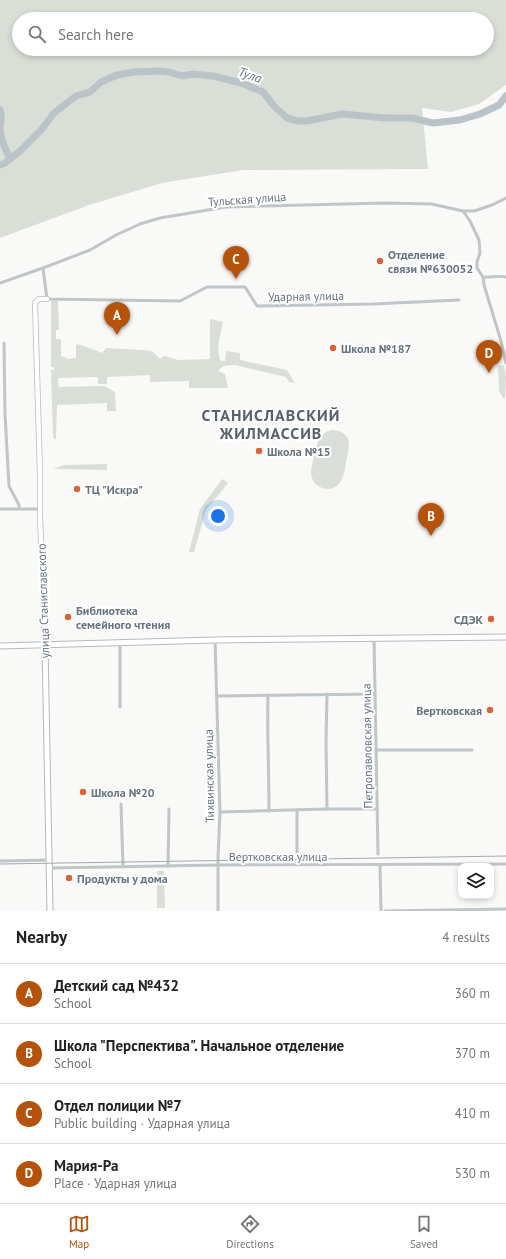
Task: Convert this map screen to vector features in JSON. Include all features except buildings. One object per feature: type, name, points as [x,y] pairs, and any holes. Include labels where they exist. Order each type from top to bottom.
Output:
[{"type":"main road","points":[[0,646],[215,640],[506,637]]},
{"type":"main road","name":"улица Станиславского","points":[[45,645],[50,911]]},
{"type":"street","name":"Тульская улица","points":[[0,283],[90,250],[116,235],[140,224],[160,218],[226,207],[384,203],[432,204],[463,212],[474,211],[492,205],[506,198]]},
{"type":"street","points":[[463,212],[479,240],[480,253],[477,268],[483,277],[506,363]]},
{"type":"street","points":[[43,268],[47,299]]},
{"type":"street","points":[[483,277],[498,275],[506,277]]},
{"type":"street","name":"Ударная улица","points":[[47,299],[180,301],[207,287],[245,287],[257,306],[373,304],[459,300]]},
{"type":"street","name":"улица Станиславского","points":[[45,645],[41,572],[36,303],[39,300],[47,299]]},
{"type":"street","points":[[501,341],[506,340]]},
{"type":"street","points":[[4,343],[9,486],[19,505],[19,508]]},
{"type":"street","points":[[0,414],[6,414]]},
{"type":"street","points":[[0,509],[40,509]]},
{"type":"street","name":"Петропавловская улица","points":[[374,638],[378,854]]},
{"type":"street","name":"Тихвинская улица","points":[[215,640],[220,812],[218,911]]},
{"type":"street","points":[[120,643],[120,707]]},
{"type":"street","points":[[327,694],[327,809]]},
{"type":"street","points":[[217,696],[375,694]]},
{"type":"street","points":[[268,695],[268,811]]},
{"type":"street","points":[[376,750],[472,750]]},
{"type":"street","points":[[121,804],[123,866]]},
{"type":"street","points":[[168,866],[169,809]]},
{"type":"street","points":[[220,812],[377,809]]},
{"type":"street","points":[[297,810],[297,856]]},
{"type":"street","points":[[0,861],[50,860]]},
{"type":"street","points":[[380,864],[381,911]]},
{"type":"street","name":"Вертковская улица","points":[[50,868],[218,865],[506,864]]},
{"type":"street","points":[[385,911],[506,909]]},
{"type":"shaded area","points":[[0,0],[506,0],[506,85],[479,104],[451,112],[422,108],[428,169],[243,170],[162,183],[89,205],[0,238]]},
{"type":"shaded area","points":[[51,301],[58,301],[59,330],[56,330],[56,339],[61,339],[61,356],[69,359],[76,358],[76,344],[102,353],[106,348],[142,350],[152,351],[160,359],[164,356],[178,360],[210,359],[210,319],[223,322],[218,347],[221,361],[225,361],[226,351],[240,353],[240,360],[287,370],[295,383],[289,382],[286,377],[235,365],[223,366],[218,371],[225,374],[228,388],[189,388],[189,381],[150,382],[150,375],[107,377],[107,384],[98,384],[98,377],[58,378],[59,387],[104,386],[115,392],[116,411],[107,411],[107,403],[57,405],[55,439],[53,437],[51,370],[54,370],[54,367],[51,367]]},
{"type":"shaded area","points":[[498,366],[504,366],[506,376],[505,398],[503,398],[499,391]]},
{"type":"shaded area","points":[[332,430],[344,433],[347,437],[349,446],[342,479],[334,488],[328,489],[322,488],[316,484],[312,479],[311,472],[319,438],[324,433]]},
{"type":"shaded area","points":[[107,464],[107,470],[53,469],[64,465]]},
{"type":"shaded area","points":[[222,479],[228,483],[206,510],[194,552],[189,552],[200,509]]},
{"type":"shaded area","points":[[157,871],[164,871],[165,908],[157,908]]},
{"type":"waterway","name":"Тула","points":[[0,165],[5,163],[20,151],[42,129],[54,113],[76,96],[90,92],[101,82],[117,75],[134,72],[160,71],[182,76],[193,74],[213,76],[241,83],[263,92],[274,106],[287,118],[298,121],[307,121],[342,114],[385,118],[412,118],[433,123],[460,120],[480,114],[499,105],[506,96]]},
{"type":"waterway","points":[[0,110],[1,137],[10,159]]},
{"type":"tram line","points":[[0,864],[506,856]]},
{"type":"place","name":"Отделение связи №630052","points":[[380,261]]},
{"type":"place","name":"Отдел полиции №7","points":[[236,279]]},
{"type":"place","name":"Детский сад №432","points":[[117,335]]},
{"type":"place","name":"Школа №187","points":[[333,348]]},
{"type":"place","name":"Мария-Ра","points":[[489,373]]},
{"type":"place","name":"Школа №15","points":[[259,451]]},
{"type":"place","name":"ТЦ \"Искра\"","points":[[77,489]]},
{"type":"place","name":"Школа \"Перспектива\". Начальное отделение","points":[[431,536]]},
{"type":"place","name":"Библиотека семейного чтения","points":[[68,617]]},
{"type":"place","name":"СДЭК","points":[[491,619]]},
{"type":"place","name":"Вертковская","points":[[490,710]]},
{"type":"place","name":"Школа №20","points":[[83,792]]},
{"type":"place","name":"Продукты у дома","points":[[69,878]]},
{"type":"district","name":"СТАНИСЛАВСКИЙ ЖИЛМАССИВ","points":[[271,424]]}]
